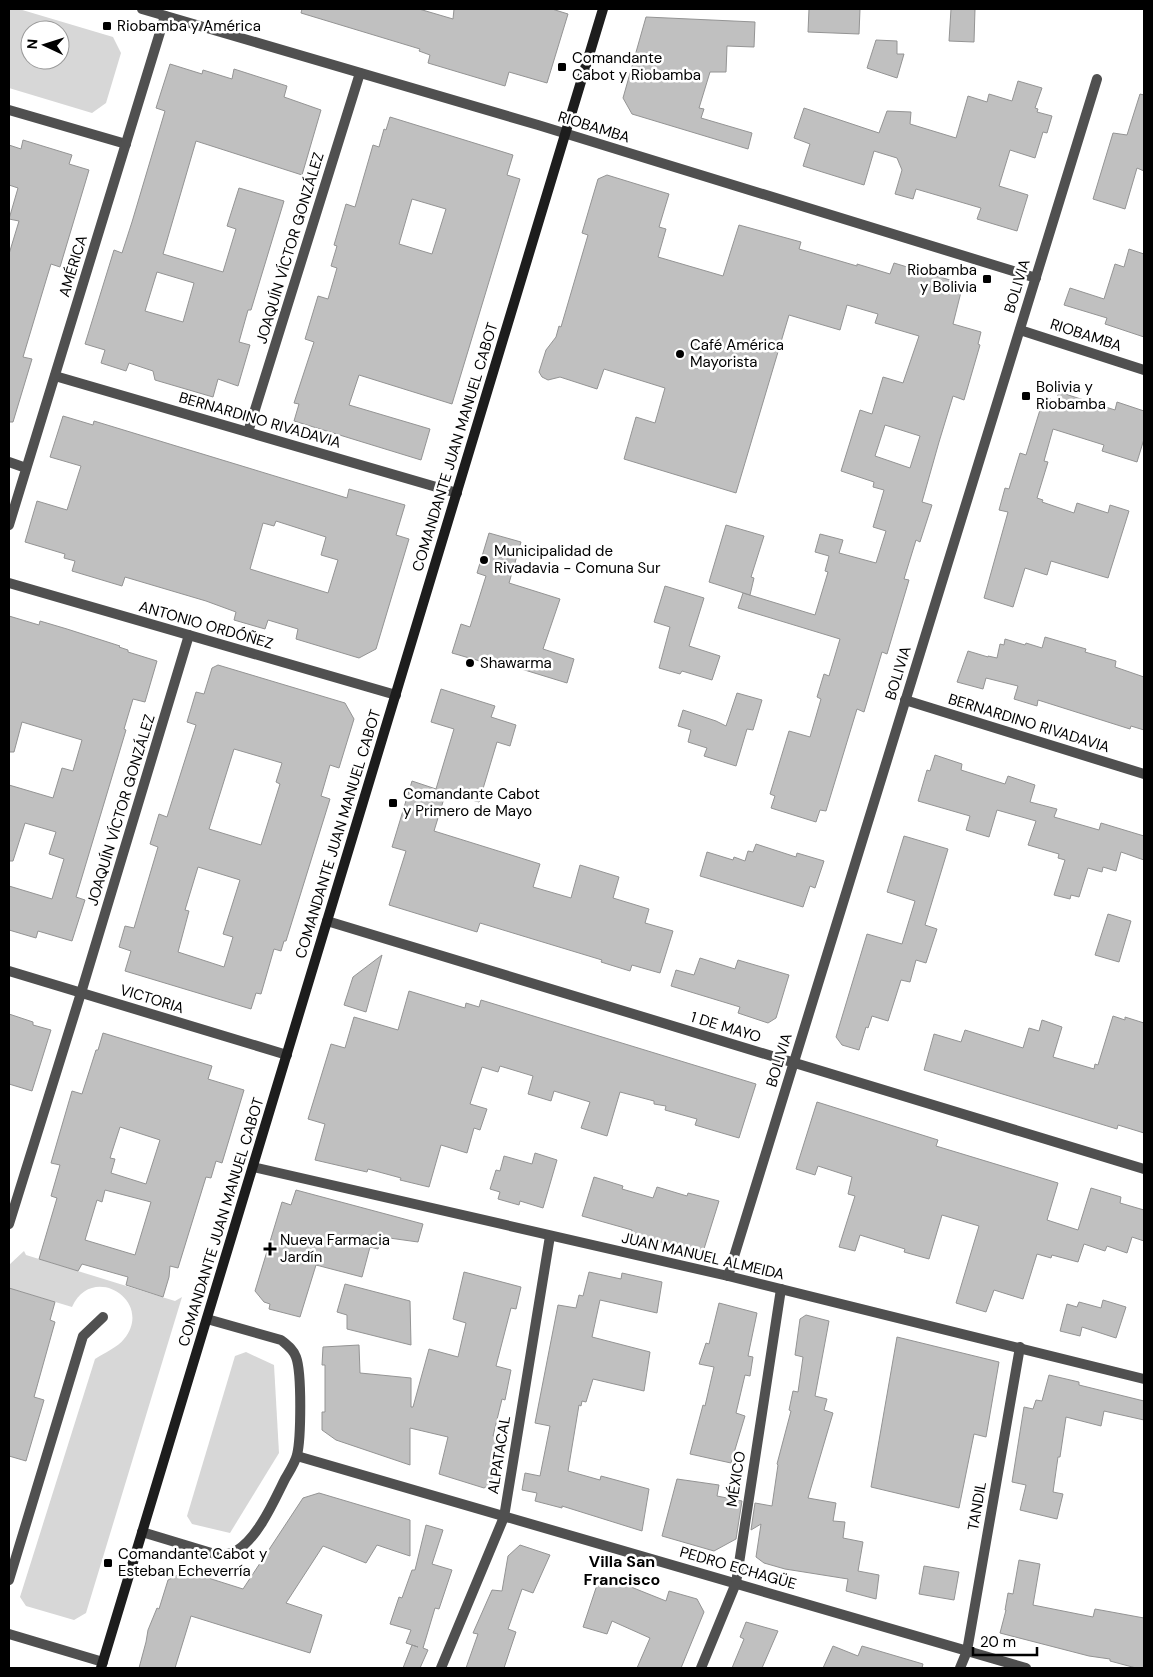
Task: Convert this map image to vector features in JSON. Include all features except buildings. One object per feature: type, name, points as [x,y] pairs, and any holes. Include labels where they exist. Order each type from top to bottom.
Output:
[{"type":"main road","name":"COMANDANTE JUAN MANUEL CABOT","points":[[102,1665],[603,9]]},
{"type":"street","name":"RIOBAMBA","points":[[142,9],[566,134],[1036,278]]},
{"type":"street","name":"AMÉRICA","points":[[9,525],[165,16]]},
{"type":"street","name":"JOAQUÍN VÍCTOR GONZÁLEZ","points":[[248,432],[360,73]]},
{"type":"street","name":"BOLIVIA","points":[[728,1276],[1097,80]]},
{"type":"street","points":[[9,110],[126,144]]},
{"type":"street","name":"RIOBAMBA","points":[[1020,330],[1144,370]]},
{"type":"street","name":"BERNARDINO RIVADAVIA","points":[[55,376],[457,493]]},
{"type":"street","points":[[9,462],[26,468]]},
{"type":"street","name":"ANTONIO ORDÓÑEZ","points":[[9,583],[396,695]]},
{"type":"street","name":"JOAQUÍN VÍCTOR GONZÁLEZ","points":[[9,1224],[82,993],[189,636]]},
{"type":"street","name":"BERNARDINO RIVADAVIA","points":[[906,700],[1144,774]]},
{"type":"street","name":"1 DE MAYO","points":[[327,921],[1144,1169]]},
{"type":"street","name":"VICTORIA","points":[[9,971],[287,1055]]},
{"type":"street","name":"JUAN MANUEL ALMEIDA","points":[[253,1167],[728,1276],[1144,1378]]},
{"type":"street","name":"ALPATACAL","points":[[442,1668],[504,1517],[550,1236]]},
{"type":"street","name":"MÉXICO","points":[[701,1668],[736,1583],[781,1289]]},
{"type":"street","points":[[9,1580],[83,1336],[103,1317]]},
{"type":"street","points":[[142,1532],[218,1555],[225,1555],[236,1551],[250,1539],[270,1507],[297,1456],[300,1417],[296,1355],[290,1346],[281,1340],[207,1319]]},
{"type":"street","name":"TANDIL","points":[[960,1668],[967,1651],[1020,1347]]},
{"type":"street","name":"PEDRO ECHAGÜE","points":[[297,1456],[1026,1668]]},
{"type":"street","points":[[9,1634],[102,1665]]},
{"type":"shaded area","points":[[9,9],[19,9],[56,20],[20,20],[20,70],[70,70],[70,24],[113,37],[121,53],[106,103],[92,113],[9,88]]},
{"type":"shaded area","points":[[24,1251],[26,1255],[175,1301],[182,1297],[86,1613],[74,1620],[26,1606],[20,1597],[95,1359],[124,1339],[131,1325],[132,1312],[126,1300],[117,1292],[105,1287],[93,1288],[81,1294],[72,1307],[9,1288],[9,1265]]},
{"type":"shaded area","points":[[246,1352],[274,1365],[279,1453],[230,1533],[192,1524],[187,1516],[235,1356]]},
{"type":"place","name":"Riobamba y América","points":[[107,26]]},
{"type":"place","name":"Comandante Cabot y Riobamba","points":[[562,67]]},
{"type":"place","name":"Riobamba y Bolivia","points":[[987,279]]},
{"type":"place","name":"Café América Mayorista","points":[[680,354]]},
{"type":"place","name":"Bolivia y Riobamba","points":[[1026,396]]},
{"type":"place","name":"Municipalidad de Rivadavia - Comuna Sur","points":[[484,560]]},
{"type":"place","name":"Shawarma","points":[[470,663]]},
{"type":"place","name":"Comandante Cabot y Primero de Mayo","points":[[393,803]]},
{"type":"place","name":"Nueva Farmacia Jardín","points":[[270,1249]]},
{"type":"place","name":"Comandante Cabot y Esteban Echeverría","points":[[108,1563]]},
{"type":"district","name":"Villa San Francisco","points":[[622,1570]]}]
